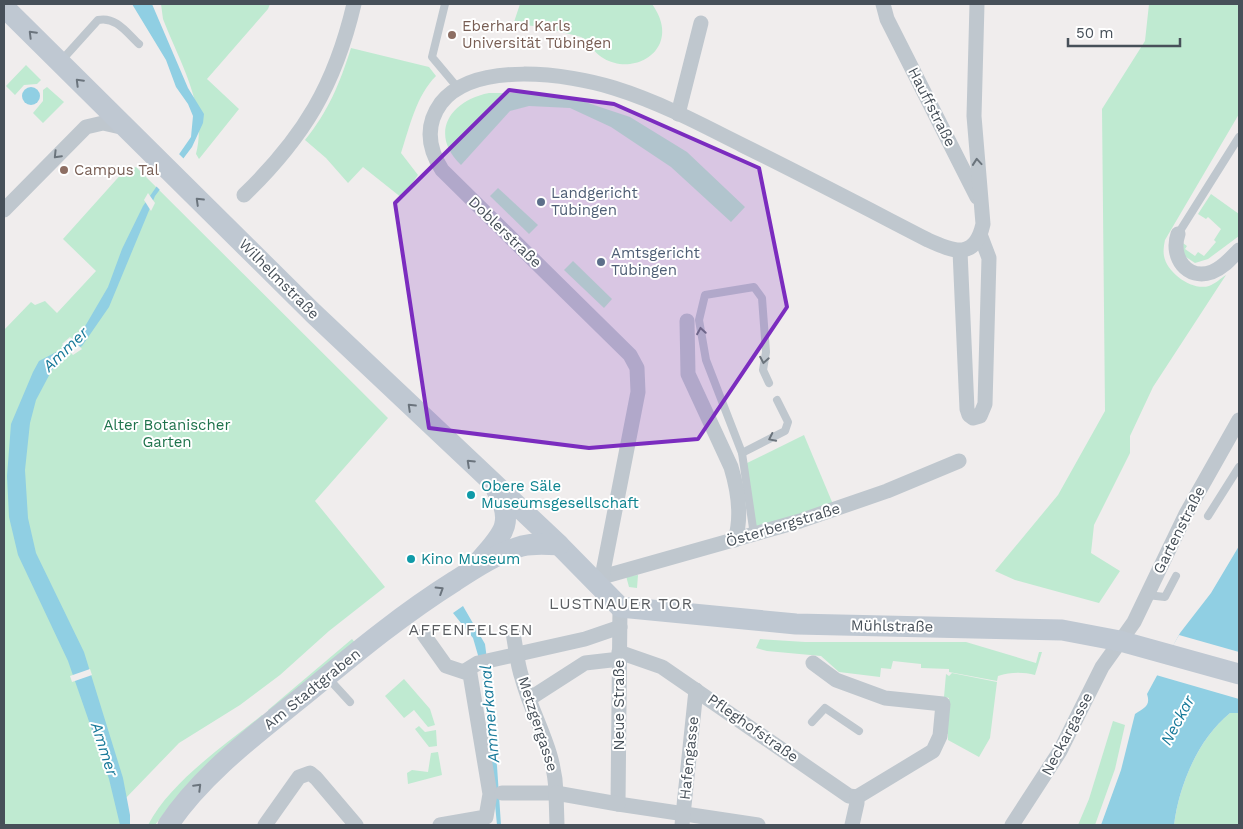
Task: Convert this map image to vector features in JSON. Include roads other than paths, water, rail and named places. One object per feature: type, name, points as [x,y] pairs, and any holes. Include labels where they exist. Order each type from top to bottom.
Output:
[{"type":"main road","name":"Wilhelmstraße","points":[[4,7],[156,159],[493,485],[599,581],[620,617]]},
{"type":"main road","name":"Am Stadtgraben","points":[[472,570],[506,525],[506,510],[493,485]]},
{"type":"main road","name":"Am Stadtgraben","points":[[168,825],[199,785],[408,611],[472,570],[522,546],[540,543],[559,545]]},
{"type":"main road","name":"Mühlstraße","points":[[620,617],[796,624],[1046,628],[1081,632],[1120,641],[1239,674]]},
{"type":"street","points":[[244,195],[286,150],[311,115],[336,64],[354,4]]},
{"type":"street","name":"Hauffstraße","points":[[883,4],[886,19],[984,210]]},
{"type":"street","points":[[971,245],[989,258],[985,399],[982,412],[973,418],[968,414],[967,409],[971,245],[984,210],[977,165],[974,116],[977,4]]},
{"type":"street","points":[[678,114],[701,23]]},
{"type":"street","name":"Doblerstraße","points":[[599,581],[636,402],[637,368],[624,349],[442,170],[431,148],[430,129],[441,104],[458,88],[467,83],[496,77],[530,74],[562,76],[616,88],[678,114],[946,248],[971,245]]},
{"type":"street","points":[[4,210],[86,127],[103,123],[125,128]]},
{"type":"street","points":[[1178,234],[1174,249],[1176,258],[1189,271],[1198,273],[1213,272],[1239,250]]},
{"type":"street","points":[[687,320],[688,374],[736,480],[739,515],[735,540]]},
{"type":"street","name":"Gartenstraße","points":[[1120,641],[1134,622],[1186,514],[1239,420]]},
{"type":"street","name":"Österbergstraße","points":[[599,581],[674,555],[754,535],[887,491],[959,461]]},
{"type":"street","points":[[465,671],[485,662],[585,639],[620,617]]},
{"type":"street","name":"Neue Straße","points":[[618,804],[620,617]]},
{"type":"street","name":"Metzgergasse","points":[[513,632],[529,699],[551,752],[555,773],[557,825]]},
{"type":"street","points":[[424,635],[446,666],[470,674],[490,794],[486,817],[440,825]]},
{"type":"street","name":"Neckargasse","points":[[1012,825],[1060,751],[1098,675],[1120,641]]},
{"type":"street","points":[[529,699],[585,663],[620,655]]},
{"type":"street","name":"Pfleghofstraße","points":[[620,655],[662,667],[792,750],[850,796],[857,797]]},
{"type":"street","points":[[813,663],[840,681],[886,698],[913,705],[943,704],[940,736],[936,747],[927,756],[857,797],[852,825]]},
{"type":"street","name":"Hafengasse","points":[[682,819],[696,690]]},
{"type":"street","points":[[266,825],[299,777],[310,773],[356,825]]},
{"type":"street","name":"Metzgergasse","points":[[502,793],[556,793]]},
{"type":"street","points":[[556,793],[618,804],[682,819],[758,825]]},
{"type":"lane","points":[[446,4],[432,57],[458,88]]},
{"type":"lane","points":[[59,62],[98,20],[106,18],[113,20],[139,44]]},
{"type":"lane","points":[[1178,234],[1239,137]]},
{"type":"lane","points":[[754,535],[742,453],[706,360],[699,320],[705,295],[754,287],[762,298],[766,352],[763,370],[769,383]]},
{"type":"lane","points":[[742,453],[785,431],[788,422],[777,400]]},
{"type":"lane","points":[[1208,516],[1239,467]]},
{"type":"lane","points":[[1148,595],[1165,597],[1176,576]]},
{"type":"lane","points":[[327,677],[350,702]]},
{"type":"lane","points":[[812,722],[825,708],[859,731]]},
{"type":"water","name":"Ammer","points":[[132,4],[152,4],[188,88],[204,114],[203,123],[192,147],[155,196],[109,307],[82,346],[64,357],[53,368],[36,400],[30,423],[25,470],[28,518],[36,553],[84,652],[123,778],[130,825],[120,825],[109,779],[68,661],[18,555],[9,517],[7,476],[11,424],[33,372],[39,361],[60,350],[84,328],[108,287],[122,249],[143,206],[191,137],[193,116],[188,104],[176,87],[166,60]]},
{"type":"water","points":[[31,87],[39,92],[40,96],[35,104],[31,105],[23,100],[22,96],[27,88]]},
{"type":"water","name":"Neckar","points":[[1239,546],[1239,713],[1230,713],[1208,736],[1200,749],[1185,779],[1174,825],[1101,825],[1121,770],[1135,714],[1147,704],[1147,694],[1180,633],[1211,593]]},
{"type":"water","name":"Ammerkanal","points":[[463,606],[485,644],[490,683],[489,711],[497,766],[501,825],[497,825],[482,669],[473,638],[453,613]]},
{"type":"place","name":"Eberhard Karls Universität Tübingen","points":[[452,35]]},
{"type":"place","name":"Campus Tal","points":[[64,170]]},
{"type":"place","name":"Landgericht Tübingen","points":[[541,202]]},
{"type":"place","name":"Amtsgericht Tübingen","points":[[601,262]]},
{"type":"place","name":"Obere Säle Museumsgesellschaft","points":[[471,495]]},
{"type":"place","name":"Kino Museum","points":[[411,559]]},
{"type":"district","name":"LUSTNAUER TOR","points":[[621,603]]},
{"type":"district","name":"AFFENFELSEN","points":[[471,629]]},
{"type":"park label","name":"Alter Botanischer Garten","points":[[167,434]]}]
